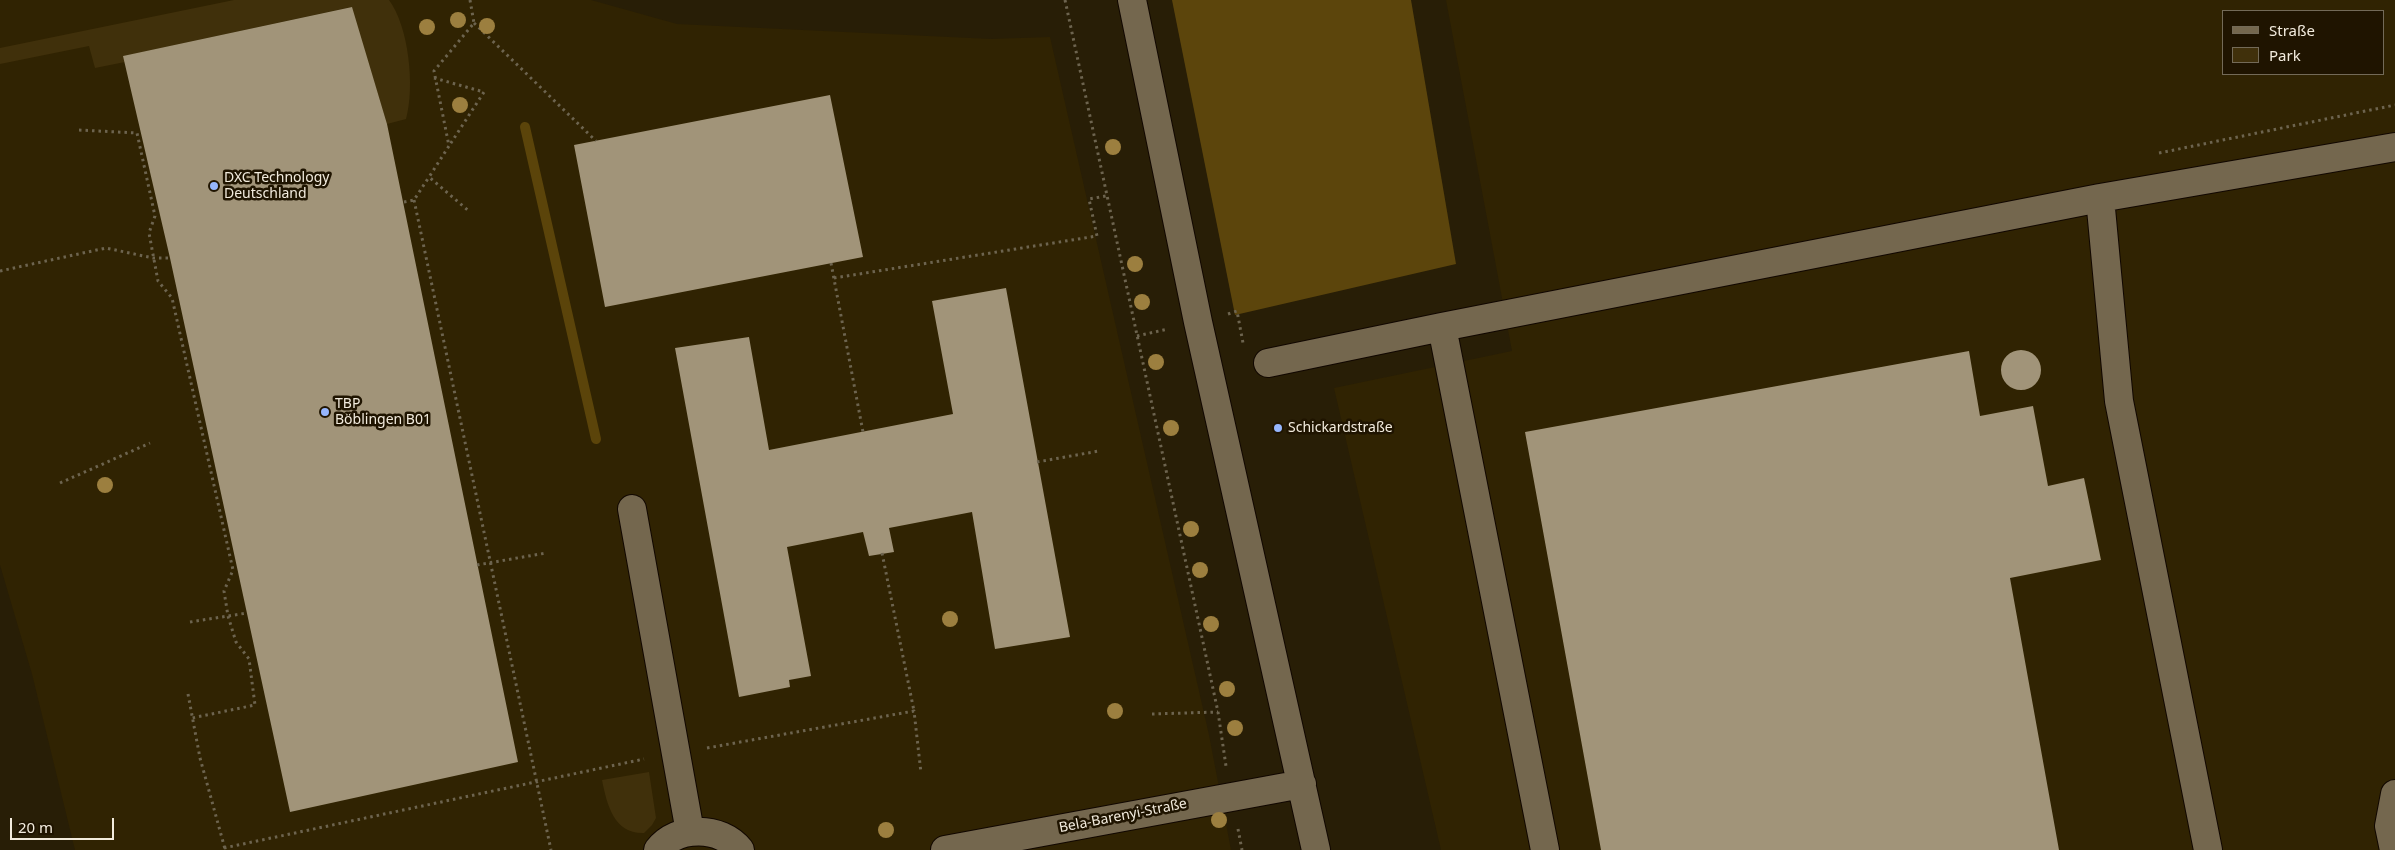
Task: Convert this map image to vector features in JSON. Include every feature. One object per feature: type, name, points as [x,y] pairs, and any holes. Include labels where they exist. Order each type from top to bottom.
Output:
[{"type":"street","points":[[1132,0],[1198,322],[1316,850]]},
{"type":"street","points":[[1268,363],[2100,198],[2395,147]]},
{"type":"street","points":[[2100,198],[2119,402],[2208,850]]},
{"type":"street","points":[[1442,327],[1545,850]]},
{"type":"street","points":[[632,508],[690,832]]},
{"type":"street","name":"Bela-Barenyi-Straße","points":[[945,850],[1302,784]]},
{"type":"street","points":[[2394,850],[2389,826],[2395,794]]},
{"type":"street","points":[[658,850],[674,838],[690,832],[707,832],[723,837],[740,850]]},
{"type":"path","points":[[470,0],[474,23],[596,141]]},
{"type":"path","points":[[1065,0],[1218,712],[1231,796],[1242,850]]},
{"type":"path","points":[[449,146],[434,71],[474,23]]},
{"type":"path","points":[[434,78],[484,92],[414,200],[551,850]]},
{"type":"path","points":[[79,130],[137,133],[155,216],[149,233],[158,281],[172,298],[233,570],[224,592],[228,616],[236,642],[249,659],[255,705],[192,718]]},
{"type":"path","points":[[429,177],[470,212]]},
{"type":"path","points":[[834,278],[1097,236],[1089,199],[1106,196]]},
{"type":"path","points":[[404,202],[414,200]]},
{"type":"path","points":[[0,271],[106,248],[154,258],[170,258]]},
{"type":"path","points":[[831,263],[863,432]]},
{"type":"path","points":[[1198,322],[1237,311],[1242,340],[1255,366],[1268,363]]},
{"type":"path","points":[[60,483],[150,444]]},
{"type":"path","points":[[1037,462],[1098,451]]},
{"type":"path","points":[[477,565],[546,553]]},
{"type":"path","points":[[882,554],[914,711],[921,773]]},
{"type":"path","points":[[190,622],[247,613]]},
{"type":"path","points":[[188,694],[200,758],[225,849],[537,781],[676,753],[914,711]]},
{"type":"path","points":[[1152,714],[1218,712]]},
{"type":"shaded area","points":[[0,0],[591,0],[677,24],[991,39],[1050,37],[1209,735],[1231,850],[75,850],[32,674],[0,565]]},
{"type":"shaded area","points":[[1172,0],[1411,0],[1456,264],[1235,315]]},
{"type":"shaded area","points":[[1446,0],[2395,0],[2395,850],[1441,850],[1334,388],[1512,351]]},
{"type":"green space","points":[[234,0],[389,0],[396,12],[406,41],[410,91],[406,119],[387,124],[351,7],[124,56],[125,62],[95,68],[89,46],[0,64],[0,48]]},
{"type":"green space","points":[[649,772],[656,818],[644,833],[625,829],[610,808],[602,780]]},
{"type":"building","name":"TBP Böblingen B01","points":[[352,7],[387,124],[518,762],[290,812],[170,258],[123,56]]},
{"type":"building","points":[[830,95],[863,257],[605,307],[574,145]]},
{"type":"building","points":[[1006,288],[1070,637],[995,649],[972,512],[889,528],[894,552],[869,556],[863,532],[787,547],[811,676],[789,680],[790,687],[739,697],[675,348],[749,337],[769,450],[953,414],[932,301]]},
{"type":"building","points":[[2021,350],[2032,353],[2038,359],[2041,370],[2038,381],[2032,387],[2021,390],[2010,387],[2004,381],[2001,370],[2004,359],[2010,353]]},
{"type":"building","points":[[1969,351],[1980,416],[2033,406],[2048,486],[2084,478],[2101,560],[2010,578],[2059,850],[1601,850],[1525,432]]},
{"type":"waterway","points":[[525,127],[596,439]]},
{"type":"place","name":"DXC Technology Deutschland","points":[[214,186]]},
{"type":"place","name":"TBP Böblingen B01","points":[[325,412]]},
{"type":"place","name":"Schickardstraße","points":[[1278,428]]}]
